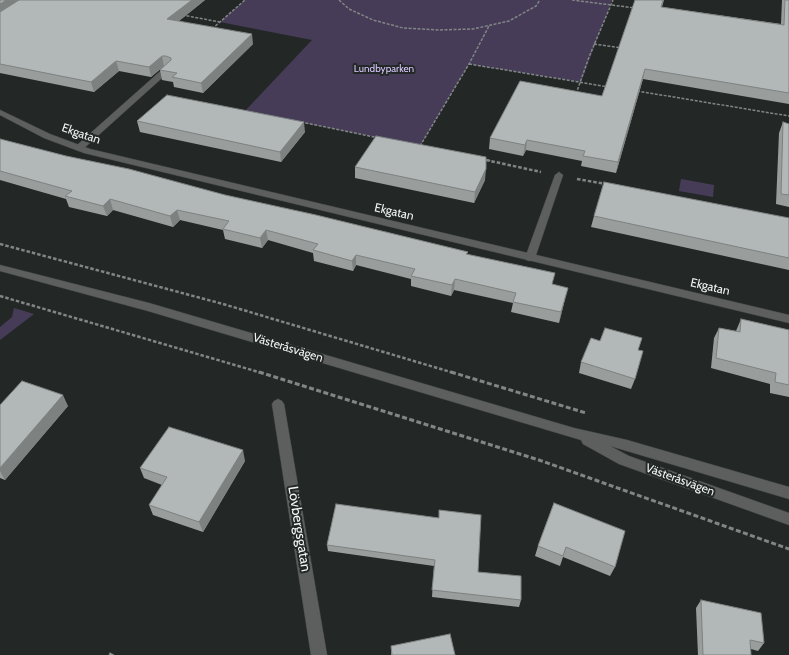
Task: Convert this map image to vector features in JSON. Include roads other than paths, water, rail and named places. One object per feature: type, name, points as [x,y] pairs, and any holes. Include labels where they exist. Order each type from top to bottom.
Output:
[{"type":"street","points":[[78,148],[168,69]]},
{"type":"street","name":"Ekgatan","points":[[0,112],[47,136],[78,148],[530,258],[789,319]]},
{"type":"street","points":[[530,258],[559,175]]},
{"type":"street","name":"Västeråsvägen","points":[[0,268],[149,307],[574,433],[627,445],[789,493]]},
{"type":"street","name":"Lövbergsgatan","points":[[278,404],[319,655]]},
{"type":"street","name":"Västeråsvägen","points":[[574,433],[624,460],[789,519]]},
{"type":"park label","name":"Lundbyparken","points":[[384,69]]}]
